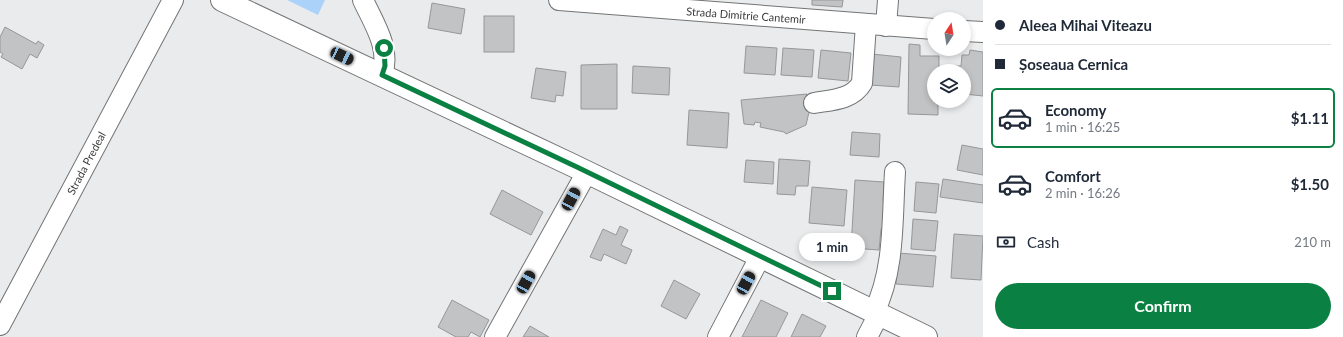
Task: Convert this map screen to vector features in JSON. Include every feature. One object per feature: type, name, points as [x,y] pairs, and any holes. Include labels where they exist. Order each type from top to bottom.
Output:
[{"type":"street","name":"Strada Predeal","points":[[0,325],[173,0]]},
{"type":"street","points":[[222,0],[586,172],[926,337]]},
{"type":"street","points":[[363,0],[384,48],[385,66],[382,75]]},
{"type":"street","name":"Strada Dimitrie Cantemir","points":[[559,0],[748,8],[866,24],[927,29]]},
{"type":"street","points":[[886,26],[888,0]]},
{"type":"street","points":[[814,103],[847,97],[857,91],[863,78],[866,24]]},
{"type":"street","points":[[971,31],[983,32]]},
{"type":"street","points":[[495,337],[586,172]]},
{"type":"street","points":[[867,337],[877,313],[888,273],[895,172]]},
{"type":"street","points":[[718,337],[760,256]]},
{"type":"shaded area","points":[[287,0],[325,0],[318,15]]},
{"type":"building","points":[[812,0],[843,0],[842,7],[812,5]]},
{"type":"building","points":[[432,3],[465,9],[461,34],[428,28]]},
{"type":"building","points":[[484,16],[514,16],[514,52],[484,52]]},
{"type":"building","points":[[5,27],[36,44],[38,41],[44,45],[37,58],[30,54],[22,69],[1,57],[3,54],[0,52],[0,37]]},
{"type":"building","points":[[909,44],[920,45],[920,56],[939,56],[939,64],[927,64],[927,108],[938,108],[938,115],[908,114]]},
{"type":"building","points":[[746,46],[777,48],[775,75],[744,73]]},
{"type":"building","points":[[783,48],[814,50],[812,77],[781,75]]},
{"type":"building","points":[[821,50],[851,53],[848,81],[818,78]]},
{"type":"building","points":[[971,50],[983,52],[983,96],[971,95],[971,64],[961,64],[962,56],[971,56]]},
{"type":"building","points":[[872,54],[901,57],[899,87],[870,85]]},
{"type":"building","points":[[617,64],[617,109],[581,109],[581,65]]},
{"type":"building","points":[[633,66],[670,68],[669,95],[632,93]]},
{"type":"building","points":[[536,68],[566,72],[563,96],[556,95],[555,102],[531,98]]},
{"type":"building","points":[[807,94],[809,112],[806,125],[786,134],[784,132],[760,127],[761,123],[755,122],[754,125],[744,124],[741,100]]},
{"type":"building","points":[[689,110],[729,113],[727,148],[687,145]]},
{"type":"building","points":[[852,132],[880,134],[879,157],[850,155]]},
{"type":"building","points":[[962,145],[983,149],[983,175],[957,170]]},
{"type":"building","points":[[779,159],[810,161],[808,186],[796,186],[795,195],[777,194]]},
{"type":"building","points":[[746,160],[774,162],[773,184],[744,182]]},
{"type":"building","points":[[943,179],[983,185],[983,203],[940,197]]},
{"type":"building","points":[[855,180],[884,182],[883,201],[888,201],[886,229],[881,229],[879,250],[851,248]]},
{"type":"building","points":[[916,182],[939,184],[936,213],[914,211]]},
{"type":"building","points":[[812,187],[847,190],[844,226],[809,223]]},
{"type":"building","points":[[502,190],[543,212],[531,235],[490,214]]},
{"type":"building","points":[[913,219],[938,221],[935,251],[911,249]]},
{"type":"building","points":[[620,226],[628,230],[621,245],[632,250],[626,264],[604,254],[601,261],[590,257],[603,229],[616,235]]},
{"type":"building","points":[[954,234],[983,236],[981,280],[951,278]]},
{"type":"building","points":[[898,253],[936,256],[933,287],[896,284]]},
{"type":"building","points":[[674,280],[700,294],[686,319],[661,306]]},
{"type":"building","points":[[452,300],[489,320],[480,337],[471,332],[468,337],[456,337],[438,327]]},
{"type":"building","points":[[761,300],[788,313],[776,337],[742,337]]},
{"type":"building","points":[[802,314],[826,326],[820,337],[791,337]]},
{"type":"building","points":[[530,326],[549,337],[523,337]]},
{"type":"route","points":[[384,48],[386,56],[382,75],[579,168],[832,291]]}]
